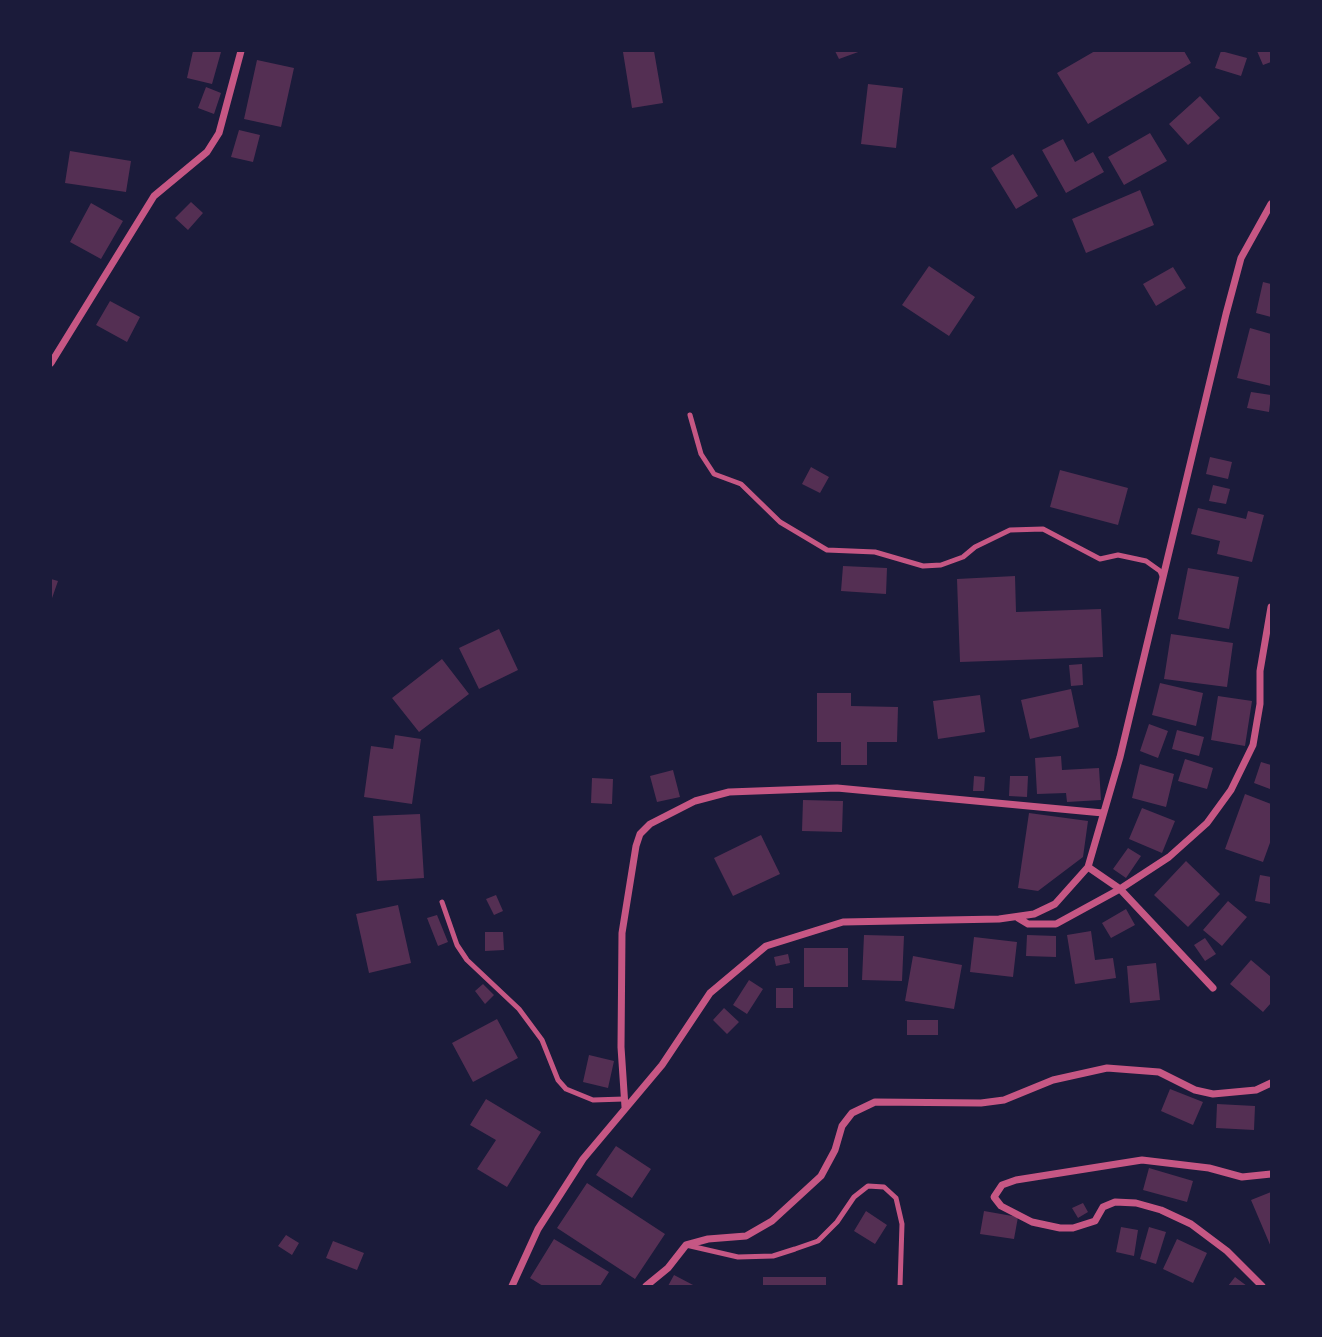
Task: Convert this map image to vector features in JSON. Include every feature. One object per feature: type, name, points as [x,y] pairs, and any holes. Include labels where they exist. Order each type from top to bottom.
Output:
[{"type":"street","points":[[51,363],[154,196],[207,152],[219,133],[242,51]]},
{"type":"street","points":[[512,1286],[538,1229],[583,1159],[625,1103],[662,1065],[710,993],[766,946],[843,922],[1017,917],[1055,904],[1088,867],[1163,578],[1241,258],[1271,204]]},
{"type":"street","points":[[1017,917],[1028,924],[1056,924],[1120,889],[1169,857],[1207,823],[1231,790],[1253,745],[1259,704],[1259,671],[1271,607]]},
{"type":"street","points":[[625,1103],[621,1047],[622,933],[636,846],[640,834],[650,824],[695,801],[729,792],[837,788],[1103,813]]},
{"type":"street","points":[[1088,867],[1120,889],[1213,988]]},
{"type":"street","points":[[646,1286],[668,1268],[686,1245],[708,1238],[746,1236],[772,1221],[821,1176],[835,1150],[842,1126],[852,1113],[875,1102],[981,1103],[1003,1100],[1053,1080],[1107,1068],[1159,1072],[1195,1090],[1213,1094],[1256,1090],[1271,1083]]},
{"type":"street","points":[[1262,1286],[1227,1251],[1191,1224],[1161,1210],[1136,1203],[1115,1202],[1103,1207],[1095,1221],[1073,1228],[1060,1228],[1032,1222],[1001,1206],[994,1197],[1002,1185],[1016,1180],[1142,1160],[1209,1168],[1242,1177],[1271,1174]]},
{"type":"lane","points":[[690,415],[701,454],[714,474],[741,484],[780,522],[827,550],[875,552],[923,566],[941,565],[962,557],[975,547],[1010,530],[1043,529],[1100,559],[1118,555],[1146,561],[1160,571],[1163,578]]},
{"type":"lane","points":[[442,902],[457,945],[467,960],[519,1009],[542,1040],[558,1080],[566,1088],[593,1100],[625,1103]]},
{"type":"lane","points":[[686,1245],[738,1257],[773,1255],[795,1249],[818,1241],[837,1222],[854,1197],[868,1186],[884,1187],[896,1198],[902,1224],[900,1286]]},
{"type":"building","points":[[193,51],[221,52],[212,84],[187,78]]},
{"type":"building","points":[[654,51],[663,103],[632,108],[623,52]]},
{"type":"building","points":[[835,51],[861,51],[839,59]]},
{"type":"building","points":[[1095,51],[1184,51],[1191,63],[1088,124],[1057,73]]},
{"type":"building","points":[[1221,51],[1247,58],[1241,76],[1215,68]]},
{"type":"building","points":[[1257,51],[1271,51],[1271,62],[1263,65]]},
{"type":"building","points":[[257,60],[294,68],[281,127],[244,119]]},
{"type":"building","points":[[868,84],[903,88],[896,148],[861,144]]},
{"type":"building","points":[[206,87],[221,93],[214,114],[198,108]]},
{"type":"building","points":[[1200,96],[1220,118],[1188,145],[1169,124]]},
{"type":"building","points":[[239,130],[260,135],[253,162],[231,157]]},
{"type":"building","points":[[1150,133],[1167,161],[1124,185],[1108,157]]},
{"type":"building","points":[[1063,139],[1075,162],[1093,152],[1104,172],[1066,193],[1042,150]]},
{"type":"building","points":[[70,151],[131,161],[126,192],[65,183]]},
{"type":"building","points":[[1013,154],[1038,196],[1016,209],[991,168]]},
{"type":"building","points":[[1140,190],[1154,225],[1086,253],[1072,219]]},
{"type":"building","points":[[191,202],[203,213],[188,230],[175,218]]},
{"type":"building","points":[[91,203],[123,221],[101,259],[70,242]]},
{"type":"building","points":[[929,266],[975,297],[949,336],[902,305]]},
{"type":"building","points":[[1173,267],[1186,288],[1156,306],[1143,284]]},
{"type":"building","points":[[1263,282],[1271,284],[1271,317],[1256,313]]},
{"type":"building","points":[[110,301],[140,317],[127,342],[96,325]]},
{"type":"building","points":[[1250,328],[1271,334],[1271,386],[1237,378]]},
{"type":"building","points":[[1251,392],[1271,395],[1269,412],[1247,408]]},
{"type":"building","points":[[1210,457],[1232,462],[1228,479],[1206,474]]},
{"type":"building","points":[[811,467],[829,477],[820,493],[802,484]]},
{"type":"building","points":[[1060,470],[1128,488],[1118,525],[1050,507]]},
{"type":"building","points":[[1213,485],[1230,489],[1226,504],[1209,501]]},
{"type":"building","points":[[1198,508],[1246,519],[1248,511],[1264,515],[1252,562],[1217,554],[1220,541],[1191,534]]},
{"type":"building","points":[[843,566],[887,568],[886,594],[841,591]]},
{"type":"building","points":[[1188,568],[1239,577],[1229,629],[1178,619]]},
{"type":"building","points":[[1015,576],[1016,612],[1101,609],[1103,657],[960,662],[957,579]]},
{"type":"building","points":[[51,579],[58,581],[51,601]]},
{"type":"building","points":[[499,629],[518,670],[479,689],[459,648]]},
{"type":"building","points":[[1171,634],[1233,643],[1227,687],[1164,679]]},
{"type":"building","points":[[442,659],[469,694],[419,732],[392,698]]},
{"type":"building","points":[[1082,664],[1083,685],[1071,686],[1069,665]]},
{"type":"building","points":[[1160,683],[1203,693],[1196,726],[1152,715]]},
{"type":"building","points":[[1071,689],[1079,727],[1030,739],[1021,700]]},
{"type":"building","points":[[817,693],[851,693],[851,706],[898,707],[897,742],[867,742],[867,765],[841,765],[841,742],[817,742]]},
{"type":"building","points":[[980,695],[985,732],[938,739],[933,701]]},
{"type":"building","points":[[1218,696],[1252,701],[1245,746],[1211,740]]},
{"type":"building","points":[[1149,724],[1168,731],[1158,758],[1140,751]]},
{"type":"building","points":[[1177,730],[1204,737],[1199,756],[1172,749]]},
{"type":"building","points":[[395,735],[421,739],[412,804],[364,797],[371,746],[393,749]]},
{"type":"building","points":[[1061,756],[1062,770],[1099,768],[1101,800],[1067,802],[1066,793],[1037,794],[1035,758]]},
{"type":"building","points":[[1185,759],[1213,768],[1207,789],[1178,781]]},
{"type":"building","points":[[1261,762],[1271,765],[1270,789],[1254,783]]},
{"type":"building","points":[[1140,764],[1174,774],[1166,807],[1132,798]]},
{"type":"building","points":[[673,770],[680,797],[657,802],[650,776]]},
{"type":"building","points":[[974,776],[985,777],[984,791],[973,791]]},
{"type":"building","points":[[1010,776],[1028,776],[1027,797],[1009,796]]},
{"type":"building","points":[[592,778],[613,779],[612,804],[591,803]]},
{"type":"building","points":[[1245,794],[1271,804],[1271,840],[1263,862],[1225,849]]},
{"type":"building","points":[[803,800],[843,801],[842,832],[802,831]]},
{"type":"building","points":[[1142,808],[1175,821],[1162,853],[1129,839]]},
{"type":"building","points":[[1029,813],[1088,821],[1083,857],[1038,891],[1018,888]]},
{"type":"building","points":[[420,814],[424,878],[377,881],[373,816]]},
{"type":"building","points":[[761,835],[780,874],[733,896],[714,858]]},
{"type":"building","points":[[1128,848],[1141,856],[1126,878],[1113,869]]},
{"type":"building","points":[[1186,861],[1220,894],[1188,927],[1154,895]]},
{"type":"building","points":[[1260,875],[1271,877],[1271,904],[1255,901]]},
{"type":"building","points":[[496,895],[503,911],[494,915],[486,899]]},
{"type":"building","points":[[1228,901],[1247,917],[1222,946],[1203,930]]},
{"type":"building","points":[[398,905],[411,963],[369,973],[356,914]]},
{"type":"building","points":[[1126,909],[1135,925],[1111,938],[1102,923]]},
{"type":"building","points":[[437,915],[448,942],[438,946],[427,918]]},
{"type":"building","points":[[1091,931],[1095,960],[1113,958],[1116,978],[1075,984],[1067,935]]},
{"type":"building","points":[[485,932],[503,932],[504,950],[485,951]]},
{"type":"building","points":[[864,935],[904,936],[902,981],[862,980]]},
{"type":"building","points":[[1027,935],[1056,936],[1056,957],[1026,956]]},
{"type":"building","points":[[974,937],[1017,942],[1013,977],[970,972]]},
{"type":"building","points":[[1205,938],[1216,954],[1205,961],[1194,945]]},
{"type":"building","points":[[804,948],[848,948],[848,987],[804,987]]},
{"type":"building","points":[[788,954],[790,963],[776,966],[774,957]]},
{"type":"building","points":[[913,956],[962,965],[954,1009],[905,1001]]},
{"type":"building","points":[[1251,960],[1271,977],[1271,1003],[1263,1012],[1230,984]]},
{"type":"building","points":[[1156,963],[1160,1000],[1130,1003],[1127,966]]},
{"type":"building","points":[[749,980],[763,989],[747,1014],[733,1005]]},
{"type":"building","points":[[483,984],[494,995],[485,1004],[475,991]]},
{"type":"building","points":[[776,988],[793,988],[793,1008],[776,1008]]},
{"type":"building","points":[[724,1008],[739,1022],[727,1034],[713,1020]]},
{"type":"building","points":[[497,1019],[518,1058],[473,1082],[452,1043]]},
{"type":"building","points":[[907,1020],[938,1020],[938,1035],[907,1035]]},
{"type":"building","points":[[589,1055],[614,1061],[608,1088],[583,1082]]},
{"type":"building","points":[[1170,1089],[1203,1102],[1193,1125],[1161,1111]]},
{"type":"building","points":[[486,1099],[541,1132],[507,1187],[477,1169],[496,1140],[470,1125]]},
{"type":"building","points":[[1217,1104],[1255,1106],[1254,1130],[1216,1128]]},
{"type":"building","points":[[616,1146],[651,1169],[632,1198],[596,1175]]},
{"type":"building","points":[[1149,1168],[1193,1181],[1187,1202],[1143,1190]]},
{"type":"building","points":[[587,1183],[665,1234],[635,1279],[557,1228]]},
{"type":"building","points":[[1271,1192],[1271,1247],[1251,1200]]},
{"type":"building","points":[[1083,1203],[1088,1212],[1078,1218],[1072,1208]]},
{"type":"building","points":[[866,1211],[887,1225],[875,1244],[854,1231]]},
{"type":"building","points":[[984,1211],[1018,1217],[1014,1239],[980,1234]]},
{"type":"building","points":[[1121,1227],[1138,1230],[1134,1256],[1116,1252]]},
{"type":"building","points":[[1149,1227],[1166,1232],[1156,1264],[1140,1259]]},
{"type":"building","points":[[286,1235],[299,1243],[292,1255],[278,1246]]},
{"type":"building","points":[[554,1239],[609,1272],[600,1286],[543,1286],[530,1278]]},
{"type":"building","points":[[1177,1239],[1207,1253],[1193,1283],[1163,1269]]},
{"type":"building","points":[[333,1241],[364,1253],[357,1270],[326,1258]]},
{"type":"building","points":[[674,1275],[695,1286],[668,1286]]},
{"type":"building","points":[[763,1277],[826,1277],[826,1286],[763,1286]]},
{"type":"building","points":[[1235,1277],[1247,1286],[1228,1286]]}]
